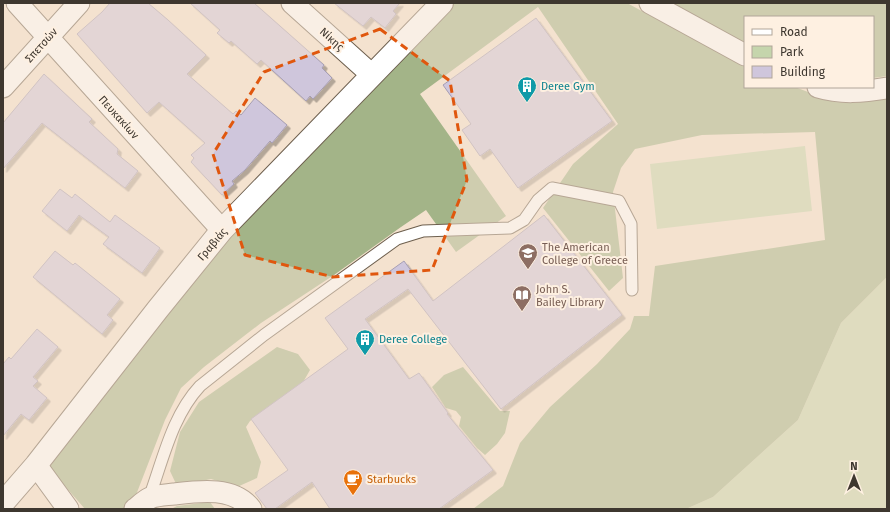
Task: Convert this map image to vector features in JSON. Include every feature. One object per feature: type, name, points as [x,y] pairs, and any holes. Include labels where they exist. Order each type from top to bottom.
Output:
[{"type":"street","name":"Πευκακίων","points":[[17,3],[222,230]]},
{"type":"street","name":"Σπετσών","points":[[3,87],[79,3]]},
{"type":"street","name":"Νίκης","points":[[292,3],[372,76]]},
{"type":"street","name":"Γραβιάς","points":[[3,503],[36,465],[153,315],[222,230],[442,3]]},
{"type":"street","points":[[650,3],[744,54]]},
{"type":"street","points":[[821,88],[844,93],[887,88]]},
{"type":"street","points":[[36,465],[68,509]]},
{"type":"street","points":[[142,504],[160,495],[194,492],[223,493],[234,496],[252,509]]},
{"type":"lane","points":[[142,504],[176,422],[192,395],[200,386],[264,334],[397,239],[423,231],[510,228],[524,220],[538,200],[552,188],[619,201],[631,224],[632,290]]},
{"type":"highlighted area","points":[[380,29],[450,81],[467,180],[432,270],[333,277],[245,255],[213,154],[264,72]]},
{"type":"green space","points":[[453,3],[627,3],[675,29],[744,63],[744,88],[798,88],[834,102],[854,103],[887,98],[887,277],[841,323],[798,420],[713,497],[686,509],[473,509],[503,486],[520,443],[550,407],[597,364],[630,329],[634,316],[649,316],[655,266],[825,240],[815,132],[702,135],[635,149],[621,168],[613,192],[623,278],[609,291],[543,208],[573,164],[618,124],[538,7],[420,94],[506,216],[456,252],[426,210],[334,275],[261,323],[204,367],[181,388],[165,420],[136,495],[123,509],[85,509],[49,468],[101,391],[229,237]]},
{"type":"green space","points":[[670,3],[887,3],[887,76],[874,78],[874,16],[744,16],[744,42]]},
{"type":"green space","points":[[805,146],[812,211],[657,229],[650,164]]},
{"type":"green space","points":[[887,277],[887,509],[686,509],[713,497],[798,420],[841,323]]},
{"type":"green space","points":[[277,347],[298,354],[310,370],[302,384],[250,421],[246,427],[261,462],[257,478],[237,487],[211,479],[177,486],[170,471],[180,432],[199,402]]},
{"type":"green space","points":[[463,367],[500,411],[510,411],[505,433],[497,444],[485,455],[477,448],[459,426],[461,417],[456,411],[446,408],[432,387],[444,375]]},
{"type":"green space","points":[[210,502],[215,509],[171,509],[177,506]]},
{"type":"building","points":[[110,3],[148,3],[168,20],[206,55],[187,74],[233,114],[236,111],[241,115],[255,98],[287,125],[272,143],[270,141],[245,170],[232,181],[234,184],[222,195],[191,162],[194,158],[191,155],[205,143],[159,102],[147,113],[77,34]]},
{"type":"building","points":[[190,3],[254,3],[324,65],[322,68],[332,78],[313,99],[310,96],[306,101],[261,60],[257,64],[231,41],[229,43],[217,33],[220,30]]},
{"type":"building","points":[[334,3],[400,3],[393,11],[396,14],[385,28],[371,17],[363,26]]},
{"type":"building","name":"Deree Gym","points":[[536,18],[612,121],[518,188],[490,149],[480,156],[462,130],[471,124],[443,85]]},
{"type":"building","points":[[44,74],[92,119],[89,122],[118,149],[117,154],[138,171],[125,188],[42,123],[3,169],[3,123]]},
{"type":"building","points":[[60,189],[72,198],[75,194],[110,222],[115,215],[160,248],[142,273],[103,244],[109,237],[79,215],[67,231],[42,211]]},
{"type":"building","points":[[544,215],[622,315],[501,409],[408,289],[365,319],[409,379],[419,373],[448,413],[447,414],[493,470],[439,509],[330,509],[312,482],[275,509],[267,509],[255,493],[288,470],[251,419],[348,349],[325,318],[404,261],[433,301]]},
{"type":"building","points":[[55,251],[73,265],[75,263],[120,299],[107,315],[113,320],[102,334],[33,277]]},
{"type":"building","points":[[37,329],[58,347],[33,377],[38,381],[33,386],[47,398],[29,420],[21,414],[3,436],[3,364],[9,357],[11,359]]},
{"type":"place","name":"Deree Gym","points":[[527,103]]},
{"type":"place","name":"The American College of Greece","points":[[528,270]]},
{"type":"place","name":"John S. Bailey Library","points":[[522,312]]},
{"type":"place","name":"Deree College","points":[[365,356]]},
{"type":"place","name":"Starbucks","points":[[353,496]]}]
